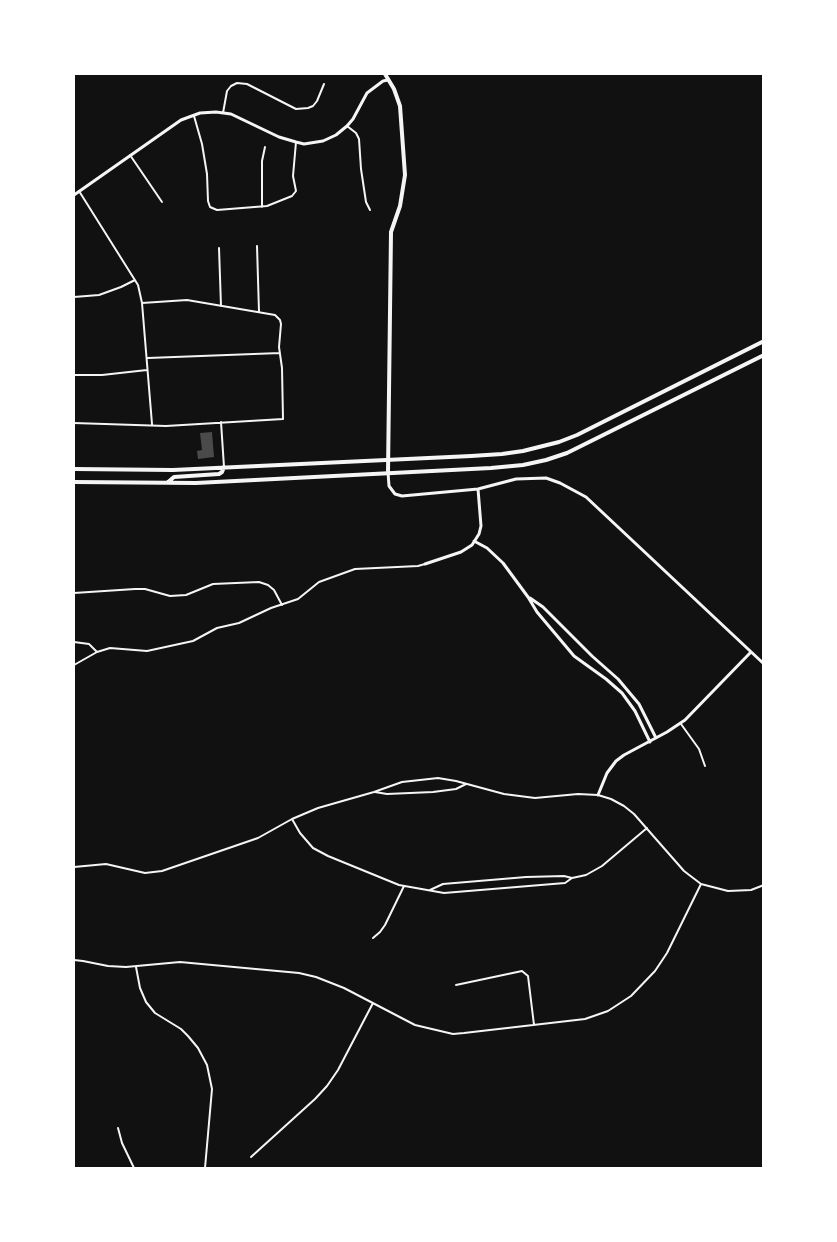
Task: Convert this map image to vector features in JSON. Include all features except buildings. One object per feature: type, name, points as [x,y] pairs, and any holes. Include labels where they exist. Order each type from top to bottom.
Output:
[{"type":"main road","points":[[385,74],[394,89],[402,114],[405,176],[400,206],[391,232],[388,472]]},
{"type":"main road","points":[[74,469],[157,470],[388,460],[523,451],[576,435],[764,341]]},
{"type":"main road","points":[[74,482],[167,483],[523,465],[546,460],[583,446],[764,354]]},
{"type":"main road","points":[[167,483],[174,477],[219,474],[224,467]]},
{"type":"street","points":[[74,195],[181,120],[200,113],[231,114],[279,137],[304,144],[323,141],[336,135],[346,126],[367,93],[382,81],[389,80]]},
{"type":"street","points":[[223,113],[227,91],[237,83],[246,84],[296,109],[313,106],[324,84]]},
{"type":"street","points":[[194,115],[207,174],[208,201],[210,207],[217,210],[262,207],[292,196],[296,191],[292,176],[296,142]]},
{"type":"street","points":[[346,126],[356,133],[359,139],[366,202],[370,210]]},
{"type":"street","points":[[262,207],[262,161],[265,147]]},
{"type":"street","points":[[130,155],[162,202]]},
{"type":"street","points":[[79,191],[138,285],[142,303],[152,424]]},
{"type":"street","points":[[257,246],[260,312]]},
{"type":"street","points":[[219,248],[221,306]]},
{"type":"street","points":[[74,297],[99,295],[121,288],[135,280]]},
{"type":"street","points":[[74,423],[166,426],[283,419],[280,320],[275,315],[187,300],[142,303]]},
{"type":"street","points":[[147,358],[280,353]]},
{"type":"street","points":[[74,375],[102,375],[147,369]]},
{"type":"street","points":[[221,422],[224,467]]},
{"type":"street","points":[[388,472],[389,486],[395,494],[402,496],[478,489],[516,478],[546,478],[560,483],[586,497],[764,664]]},
{"type":"street","points":[[74,665],[97,652],[110,648],[147,651],[193,641],[217,628],[239,623],[298,599],[320,582],[355,569],[425,564],[461,552],[472,545],[479,534],[481,526],[478,489]]},
{"type":"street","points":[[474,541],[487,548],[503,563],[537,612],[574,656],[622,693],[635,711],[650,742]]},
{"type":"street","points":[[74,593],[145,589],[170,596],[186,595],[213,585],[259,582],[274,590],[282,605]]},
{"type":"street","points":[[528,597],[543,608],[618,679],[639,704],[656,738]]},
{"type":"street","points":[[74,642],[89,644],[97,652]]},
{"type":"street","points":[[598,795],[607,773],[616,761],[681,724],[751,652]]},
{"type":"street","points":[[681,724],[699,749],[705,766]]},
{"type":"street","points":[[74,867],[106,864],[145,873],[162,871],[258,838],[318,808],[402,782],[438,778],[504,794],[535,798],[578,794],[598,795],[611,799],[624,806],[647,828],[684,871],[701,884],[728,891],[751,890],[764,885]]},
{"type":"street","points":[[374,792],[387,794],[433,792],[456,789],[466,784]]},
{"type":"street","points":[[292,819],[313,848],[327,856],[404,886],[444,893],[565,883],[602,866],[647,828]]},
{"type":"street","points":[[429,890],[443,884],[526,877],[564,876],[572,878]]},
{"type":"street","points":[[74,960],[108,966],[136,967],[180,962],[299,973],[344,988],[415,1025],[453,1034],[585,1019],[608,1011],[631,996],[655,971],[667,953],[701,884]]},
{"type":"street","points":[[373,938],[385,925],[404,886]]},
{"type":"street","points":[[136,967],[140,988],[146,1002],[155,1013],[188,1036],[207,1065],[212,1089],[205,1168]]},
{"type":"street","points":[[456,984],[522,971],[528,976],[534,1025]]},
{"type":"street","points":[[251,1157],[315,1100],[327,1086],[338,1070],[373,1003]]},
{"type":"street","points":[[118,1128],[122,1143],[134,1168]]}]
